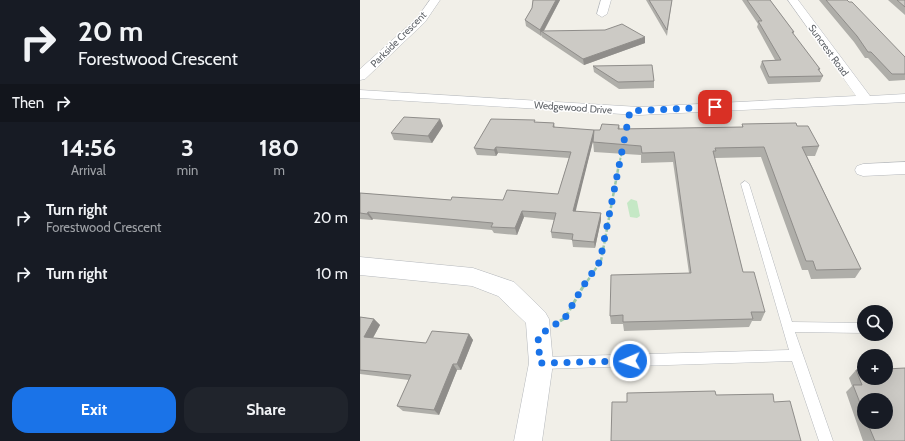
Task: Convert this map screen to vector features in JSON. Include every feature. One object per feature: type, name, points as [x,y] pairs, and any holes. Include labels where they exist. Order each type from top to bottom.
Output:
[{"type":"street","name":"Parkside Crescent","points":[[360,76],[420,20],[435,0]]},
{"type":"street","points":[[602,14],[606,0]]},
{"type":"street","name":"Suncrest Road","points":[[793,0],[865,99]]},
{"type":"street","name":"Wedgewood Drive","points":[[360,94],[639,112],[905,98]]},
{"type":"street","points":[[863,170],[905,168]]},
{"type":"street","points":[[360,266],[473,277],[506,289],[537,319],[540,363],[528,441]]},
{"type":"lane","points":[[745,184],[796,355],[826,441]]},
{"type":"lane","points":[[788,327],[857,328]]},
{"type":"lane","points":[[540,363],[796,355]]},
{"type":"path","points":[[538,336],[565,318],[582,288],[600,261],[623,148]]},
{"type":"green space","points":[[631,199],[637,201],[640,216],[637,218],[630,217],[627,203]]},
{"type":"building","points":[[533,0],[556,0],[540,30],[525,20],[532,8]]},
{"type":"building","points":[[649,0],[672,0],[667,30]]},
{"type":"building","points":[[747,0],[770,0],[820,69],[818,69],[823,76],[769,77],[762,61],[781,60],[758,21],[762,21]]},
{"type":"building","points":[[826,0],[847,0],[852,2],[905,57],[905,74],[892,74],[871,52],[868,52],[857,36]]},
{"type":"building","points":[[897,0],[905,0],[905,7]]},
{"type":"building","points":[[622,24],[645,37],[583,59],[541,31],[605,30]]},
{"type":"building","points":[[652,65],[654,81],[618,82],[593,66]]},
{"type":"building","points":[[404,117],[440,119],[428,136],[391,133]]},
{"type":"building","points":[[491,119],[535,120],[534,122],[554,123],[553,127],[594,130],[573,211],[601,213],[594,242],[572,240],[573,234],[551,232],[556,213],[522,211],[515,228],[491,227],[493,223],[368,212],[367,214],[360,213],[360,193],[451,200],[452,197],[503,200],[507,190],[558,194],[571,152],[496,147],[494,150],[474,148]]},
{"type":"building","points":[[796,123],[797,126],[808,126],[819,146],[802,147],[861,269],[816,270],[813,261],[806,261],[764,147],[715,148],[716,151],[713,151],[743,272],[754,272],[765,312],[751,312],[753,319],[623,322],[623,315],[610,316],[611,275],[691,273],[674,152],[642,153],[641,146],[593,142],[594,130],[600,130],[602,124],[619,125],[618,129],[743,127],[742,124]]},
{"type":"building","points":[[360,317],[374,319],[364,337],[426,343],[432,331],[469,334],[457,364],[453,364],[434,410],[397,406],[411,375],[360,370]]},
{"type":"building","points":[[905,368],[905,441],[875,441],[870,429],[893,429],[893,393],[857,393],[857,395],[853,385],[893,385],[893,369]]},
{"type":"building","points":[[715,391],[716,395],[773,394],[774,402],[790,401],[801,441],[611,441],[612,402],[627,402],[627,393]]},
{"type":"route","points":[[630,361],[540,363],[538,336],[565,318],[582,288],[600,261],[630,111],[639,112],[715,107]]}]
